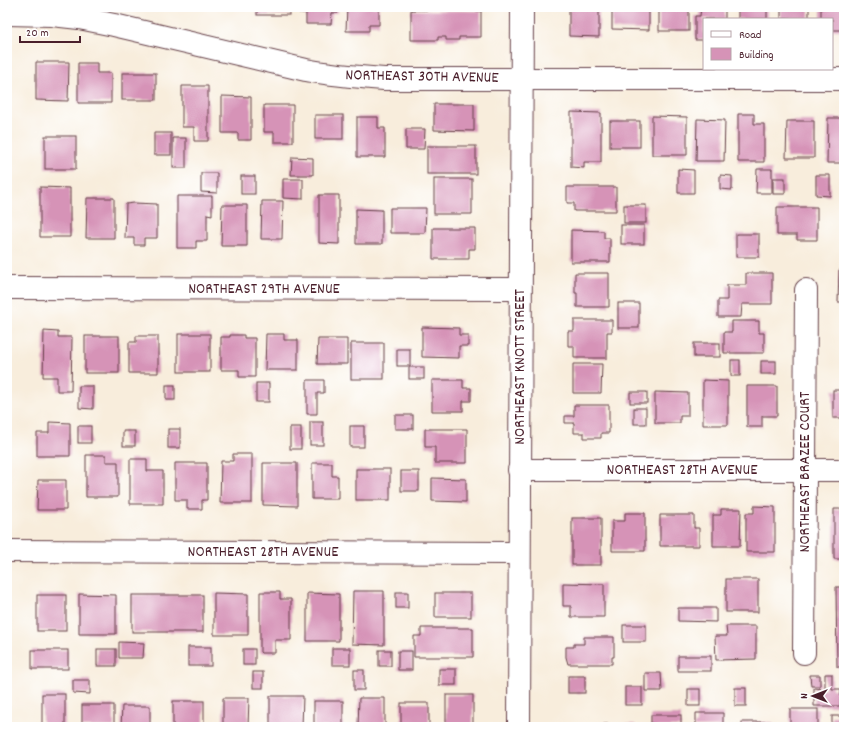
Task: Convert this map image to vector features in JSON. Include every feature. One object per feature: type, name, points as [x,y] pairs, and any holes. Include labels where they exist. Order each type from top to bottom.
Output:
[{"type":"street","name":"NORTHEAST KNOTT STREET","points":[[519,727],[522,7]]},
{"type":"street","name":"NORTHEAST 30TH AVENUE","points":[[7,14],[52,15],[79,18],[306,70],[335,75],[384,79],[844,79]]},
{"type":"street","name":"NORTHEAST 29TH AVENUE","points":[[7,288],[520,290]]},
{"type":"street","name":"NORTHEAST BRAZEE COURT","points":[[804,653],[806,290]]},
{"type":"street","name":"NORTHEAST 28TH AVENUE","points":[[519,470],[844,470]]},
{"type":"street","name":"NORTHEAST 28TH AVENUE","points":[[7,551],[519,552]]},
{"type":"building","points":[[257,7],[289,7],[289,15],[257,15]]},
{"type":"building","points":[[299,7],[338,7],[338,13],[332,13],[331,24],[306,24],[306,13],[299,13]]},
{"type":"building","points":[[347,7],[379,7],[379,25],[369,25],[369,31],[346,31]]},
{"type":"building","points":[[569,7],[599,7],[599,37],[569,36]]},
{"type":"building","points":[[612,7],[649,7],[649,30],[612,29]]},
{"type":"building","points":[[659,7],[689,7],[689,31],[659,31]]},
{"type":"building","points":[[701,7],[725,7],[725,18],[703,18],[703,40],[695,40],[695,16],[700,16]]},
{"type":"building","points":[[738,7],[767,7],[767,18],[738,18]]},
{"type":"building","points":[[781,7],[809,7],[809,18],[781,18]]},
{"type":"building","points":[[821,7],[844,7],[844,30],[833,30],[833,18],[821,18]]},
{"type":"building","points":[[411,10],[481,11],[481,37],[459,37],[459,40],[446,40],[446,37],[438,37],[438,40],[411,40]]},
{"type":"building","points":[[36,62],[69,62],[68,101],[36,100]]},
{"type":"building","points":[[78,63],[97,63],[97,73],[111,73],[111,103],[78,103]]},
{"type":"building","points":[[122,73],[156,73],[156,100],[122,100]]},
{"type":"building","points":[[182,86],[208,86],[208,141],[194,141],[194,127],[182,127]]},
{"type":"building","points":[[222,96],[251,97],[251,140],[238,140],[238,133],[222,133]]},
{"type":"building","points":[[434,104],[474,104],[474,131],[434,130]]},
{"type":"building","points":[[264,105],[293,105],[293,142],[274,142],[274,132],[264,132]]},
{"type":"building","points":[[571,112],[601,113],[601,162],[584,162],[584,168],[571,167]]},
{"type":"building","points":[[738,114],[754,114],[754,124],[764,124],[764,162],[738,162]]},
{"type":"building","points":[[315,115],[343,115],[343,139],[315,139]]},
{"type":"building","points":[[652,116],[687,117],[687,155],[652,155]]},
{"type":"building","points":[[357,117],[378,117],[378,128],[385,128],[385,157],[357,157]]},
{"type":"building","points":[[828,118],[844,118],[844,163],[827,163]]},
{"type":"building","points":[[697,119],[725,120],[724,161],[696,161]]},
{"type":"building","points":[[610,121],[640,121],[640,147],[610,147]]},
{"type":"building","points":[[787,121],[814,121],[814,158],[786,158]]},
{"type":"building","points":[[406,129],[425,129],[424,149],[406,149]]},
{"type":"building","points":[[154,133],[171,133],[171,155],[154,155]]},
{"type":"building","points":[[45,136],[76,136],[76,169],[45,169]]},
{"type":"building","points":[[173,138],[186,138],[186,168],[173,168]]},
{"type":"building","points":[[427,146],[476,146],[476,174],[427,174]]},
{"type":"building","points":[[292,157],[313,158],[313,175],[291,175]]},
{"type":"building","points":[[678,169],[694,170],[694,193],[678,193]]},
{"type":"building","points":[[757,169],[772,169],[772,193],[756,193]]},
{"type":"building","points":[[201,173],[217,173],[217,193],[201,192]]},
{"type":"building","points":[[720,175],[732,176],[732,190],[720,189]]},
{"type":"building","points":[[816,175],[830,175],[830,196],[816,195]]},
{"type":"building","points":[[241,176],[255,176],[255,194],[241,194]]},
{"type":"building","points":[[773,178],[785,178],[785,194],[773,194]]},
{"type":"building","points":[[283,179],[303,179],[303,199],[283,198]]},
{"type":"building","points":[[434,179],[472,179],[472,214],[434,214]]},
{"type":"building","points":[[40,187],[70,188],[70,237],[40,237]]},
{"type":"building","points":[[567,187],[616,187],[616,211],[574,211],[574,203],[567,203]]},
{"type":"building","points":[[319,195],[339,195],[339,244],[319,243]]},
{"type":"building","points":[[177,196],[212,196],[212,215],[207,214],[207,241],[196,241],[196,248],[177,248]]},
{"type":"building","points":[[87,198],[114,198],[114,238],[86,238]]},
{"type":"building","points":[[262,201],[283,201],[282,239],[261,239]]},
{"type":"building","points":[[126,204],[157,204],[157,238],[144,238],[144,245],[134,245],[134,238],[125,238]]},
{"type":"building","points":[[222,205],[247,205],[247,246],[221,246]]},
{"type":"building","points":[[624,205],[646,205],[646,223],[624,223]]},
{"type":"building","points":[[777,207],[817,207],[817,240],[797,240],[797,235],[777,235]]},
{"type":"building","points":[[390,208],[426,208],[425,233],[390,233]]},
{"type":"building","points":[[356,209],[382,210],[382,244],[356,244]]},
{"type":"building","points":[[621,225],[644,225],[644,244],[621,244]]},
{"type":"building","points":[[433,228],[475,228],[475,249],[469,249],[469,259],[433,259]]},
{"type":"building","points":[[571,230],[604,231],[604,238],[610,238],[610,262],[571,262]]},
{"type":"building","points":[[736,234],[759,234],[759,257],[736,257]]},
{"type":"building","points":[[839,270],[844,270],[844,302],[838,302]]},
{"type":"building","points":[[575,273],[609,273],[609,307],[577,307]]},
{"type":"building","points":[[746,273],[772,273],[772,304],[742,304],[741,317],[718,317],[718,300],[727,300],[727,285],[746,285]]},
{"type":"building","points":[[618,303],[639,303],[639,328],[618,328]]},
{"type":"building","points":[[574,320],[612,320],[612,332],[607,332],[607,358],[574,358],[574,346],[568,346],[568,331],[574,331]]},
{"type":"building","points":[[732,321],[759,321],[759,333],[764,333],[764,353],[724,353],[724,332],[732,332]]},
{"type":"building","points":[[422,327],[459,328],[459,335],[468,335],[468,346],[459,346],[459,358],[422,357]]},
{"type":"building","points":[[44,331],[58,332],[58,337],[72,337],[71,391],[57,391],[57,377],[43,377]]},
{"type":"building","points":[[178,334],[210,334],[210,372],[178,372]]},
{"type":"building","points":[[266,334],[284,334],[284,340],[298,340],[298,370],[265,370]]},
{"type":"building","points":[[230,335],[244,335],[244,338],[255,338],[255,377],[239,377],[239,370],[221,370],[221,337],[230,337]]},
{"type":"building","points":[[85,336],[119,336],[119,373],[85,373]]},
{"type":"building","points":[[136,336],[158,336],[158,373],[129,373],[129,342],[136,342]]},
{"type":"building","points":[[318,339],[347,339],[347,364],[317,364]]},
{"type":"building","points":[[351,343],[384,343],[384,379],[351,379]]},
{"type":"building","points":[[694,343],[720,343],[720,357],[694,357]]},
{"type":"building","points":[[397,349],[410,349],[410,366],[397,366]]},
{"type":"building","points":[[731,360],[740,360],[740,376],[731,376]]},
{"type":"building","points":[[761,361],[776,361],[776,374],[761,374]]},
{"type":"building","points":[[573,364],[602,364],[601,393],[573,393]]},
{"type":"building","points":[[409,367],[424,367],[424,379],[409,379]]},
{"type":"building","points":[[307,380],[324,380],[324,393],[317,393],[317,414],[307,414]]},
{"type":"building","points":[[432,380],[463,380],[463,388],[471,388],[471,401],[463,401],[463,411],[432,411]]},
{"type":"building","points":[[703,380],[728,381],[728,425],[703,425]]},
{"type":"building","points":[[256,383],[269,383],[269,402],[256,402]]},
{"type":"building","points":[[166,385],[175,385],[175,400],[166,400]]},
{"type":"building","points":[[79,386],[93,386],[93,409],[79,408]]},
{"type":"building","points":[[747,386],[777,386],[777,416],[762,416],[762,427],[747,427]]},
{"type":"building","points":[[833,390],[844,390],[844,418],[833,418]]},
{"type":"building","points":[[630,392],[647,392],[647,403],[630,403]]},
{"type":"building","points":[[655,392],[688,393],[688,416],[680,416],[680,423],[655,423]]},
{"type":"building","points":[[574,405],[609,405],[609,433],[601,433],[601,438],[584,438],[584,433],[574,433],[574,423],[565,423],[565,416],[574,416]]},
{"type":"building","points":[[634,408],[646,408],[646,424],[634,424]]},
{"type":"building","points":[[395,415],[413,415],[413,429],[395,429]]},
{"type":"building","points":[[49,422],[70,423],[70,456],[37,456],[37,433],[49,433]]},
{"type":"building","points":[[310,422],[323,422],[323,445],[310,445]]},
{"type":"building","points":[[78,426],[91,426],[91,443],[78,443]]},
{"type":"building","points":[[350,426],[364,426],[364,447],[350,447]]},
{"type":"building","points":[[290,427],[301,427],[301,449],[290,449]]},
{"type":"building","points":[[168,429],[180,429],[180,448],[168,448]]},
{"type":"building","points":[[425,429],[467,429],[467,463],[435,463],[435,447],[425,447]]},
{"type":"building","points":[[123,431],[135,431],[135,446],[123,446]]},
{"type":"building","points":[[233,454],[252,454],[252,503],[220,503],[221,461],[233,461]]},
{"type":"building","points":[[86,455],[106,455],[106,462],[118,462],[118,497],[86,497]]},
{"type":"building","points":[[130,459],[147,459],[147,471],[163,471],[163,504],[130,504]]},
{"type":"building","points":[[175,463],[207,463],[207,500],[202,500],[202,509],[187,509],[187,500],[175,500]]},
{"type":"building","points":[[263,463],[297,463],[297,506],[263,505]]},
{"type":"building","points":[[312,463],[332,463],[332,476],[338,476],[338,499],[312,499]]},
{"type":"building","points":[[356,469],[390,469],[390,500],[356,500]]},
{"type":"building","points":[[401,471],[419,471],[419,491],[401,491]]},
{"type":"building","points":[[432,478],[466,479],[466,502],[432,501]]},
{"type":"building","points":[[38,480],[66,480],[66,510],[37,510]]},
{"type":"building","points":[[842,505],[844,505],[844,559],[834,559],[834,509],[842,509]]},
{"type":"building","points":[[754,506],[775,507],[775,552],[746,552],[746,513],[754,513]]},
{"type":"building","points":[[721,509],[741,509],[740,546],[713,546],[713,515],[721,515]]},
{"type":"building","points":[[625,513],[645,513],[645,551],[612,551],[612,521],[625,521]]},
{"type":"building","points":[[660,515],[694,515],[694,528],[699,528],[699,546],[660,546]]},
{"type":"building","points":[[572,518],[601,518],[601,565],[572,565]]},
{"type":"building","points":[[726,579],[758,579],[758,612],[726,612]]},
{"type":"building","points":[[563,583],[604,584],[604,617],[571,617],[571,606],[563,606]]},
{"type":"building","points":[[836,587],[844,587],[844,667],[837,667]]},
{"type":"building","points":[[353,591],[384,591],[384,645],[352,644]]},
{"type":"building","points":[[260,592],[280,592],[280,599],[291,599],[291,640],[275,640],[275,653],[260,652]]},
{"type":"building","points":[[396,592],[408,592],[408,608],[396,608]]},
{"type":"building","points":[[214,593],[248,594],[248,635],[214,635]]},
{"type":"building","points":[[307,593],[339,594],[339,641],[307,641]]},
{"type":"building","points":[[435,593],[471,593],[471,617],[435,617]]},
{"type":"building","points":[[79,594],[116,595],[116,634],[79,634]]},
{"type":"building","points":[[37,595],[66,595],[66,631],[37,631]]},
{"type":"building","points":[[132,595],[203,595],[203,632],[132,632]]},
{"type":"building","points":[[678,608],[716,608],[716,622],[678,621]]},
{"type":"building","points":[[623,625],[646,625],[646,642],[623,642]]},
{"type":"building","points":[[726,626],[756,626],[756,659],[716,660],[715,636],[727,636]]},
{"type":"building","points":[[421,628],[473,628],[473,657],[414,657],[414,636],[421,636]]},
{"type":"building","points":[[584,637],[614,637],[614,657],[612,657],[612,664],[568,664],[566,647],[574,647],[574,644],[584,644]]},
{"type":"building","points":[[119,642],[144,643],[143,658],[119,658]]},
{"type":"building","points":[[188,647],[211,647],[211,666],[188,666]]},
{"type":"building","points":[[332,648],[350,648],[350,665],[332,665]]},
{"type":"building","points":[[97,649],[116,649],[116,666],[97,666]]},
{"type":"building","points":[[243,649],[255,649],[255,665],[243,665]]},
{"type":"building","points":[[32,650],[68,650],[68,669],[32,669]]},
{"type":"building","points":[[379,650],[391,650],[391,666],[379,666]]},
{"type":"building","points":[[398,651],[412,651],[412,670],[398,670]]},
{"type":"building","points":[[678,656],[711,656],[711,671],[678,671]]},
{"type":"building","points":[[439,669],[456,669],[456,685],[439,685]]},
{"type":"building","points":[[354,670],[364,670],[364,690],[354,690]]},
{"type":"building","points":[[253,672],[263,672],[263,688],[253,688]]},
{"type":"building","points":[[645,673],[661,673],[662,691],[645,691]]},
{"type":"building","points":[[825,674],[832,674],[832,689],[841,689],[840,706],[814,706],[814,688],[825,689]]},
{"type":"building","points":[[810,675],[820,675],[820,686],[811,686]]},
{"type":"building","points":[[568,676],[585,676],[585,693],[568,693]]},
{"type":"building","points":[[73,680],[90,680],[90,694],[73,693]]},
{"type":"building","points":[[625,687],[642,687],[642,705],[625,705]]},
{"type":"building","points":[[735,688],[746,688],[746,706],[735,706]]},
{"type":"building","points":[[688,689],[700,689],[700,706],[688,706]]},
{"type":"building","points":[[42,694],[65,694],[65,727],[42,727]]},
{"type":"building","points":[[446,695],[473,695],[473,727],[446,727]]},
{"type":"building","points":[[270,696],[303,696],[302,727],[270,727]]},
{"type":"building","points":[[223,698],[249,698],[248,727],[223,727]]},
{"type":"building","points":[[359,698],[385,698],[385,727],[358,727]]},
{"type":"building","points":[[173,701],[204,701],[204,727],[173,727]]},
{"type":"building","points":[[314,701],[343,701],[343,727],[314,727]]},
{"type":"building","points":[[401,703],[429,703],[429,727],[401,727]]},
{"type":"building","points":[[82,705],[114,705],[114,727],[82,727]]},
{"type":"building","points":[[122,706],[150,706],[150,727],[121,727]]},
{"type":"building","points":[[790,709],[818,709],[818,727],[790,727]]},
{"type":"building","points":[[696,713],[723,713],[723,727],[694,727],[694,724],[696,724]]},
{"type":"building","points":[[651,715],[681,715],[681,727],[651,727]]},
{"type":"building","points":[[832,716],[844,716],[844,727],[832,727]]},
{"type":"building","points":[[742,722],[773,722],[773,727],[742,727]]},
{"type":"building","points":[[604,724],[635,724],[635,727],[604,727]]}]
